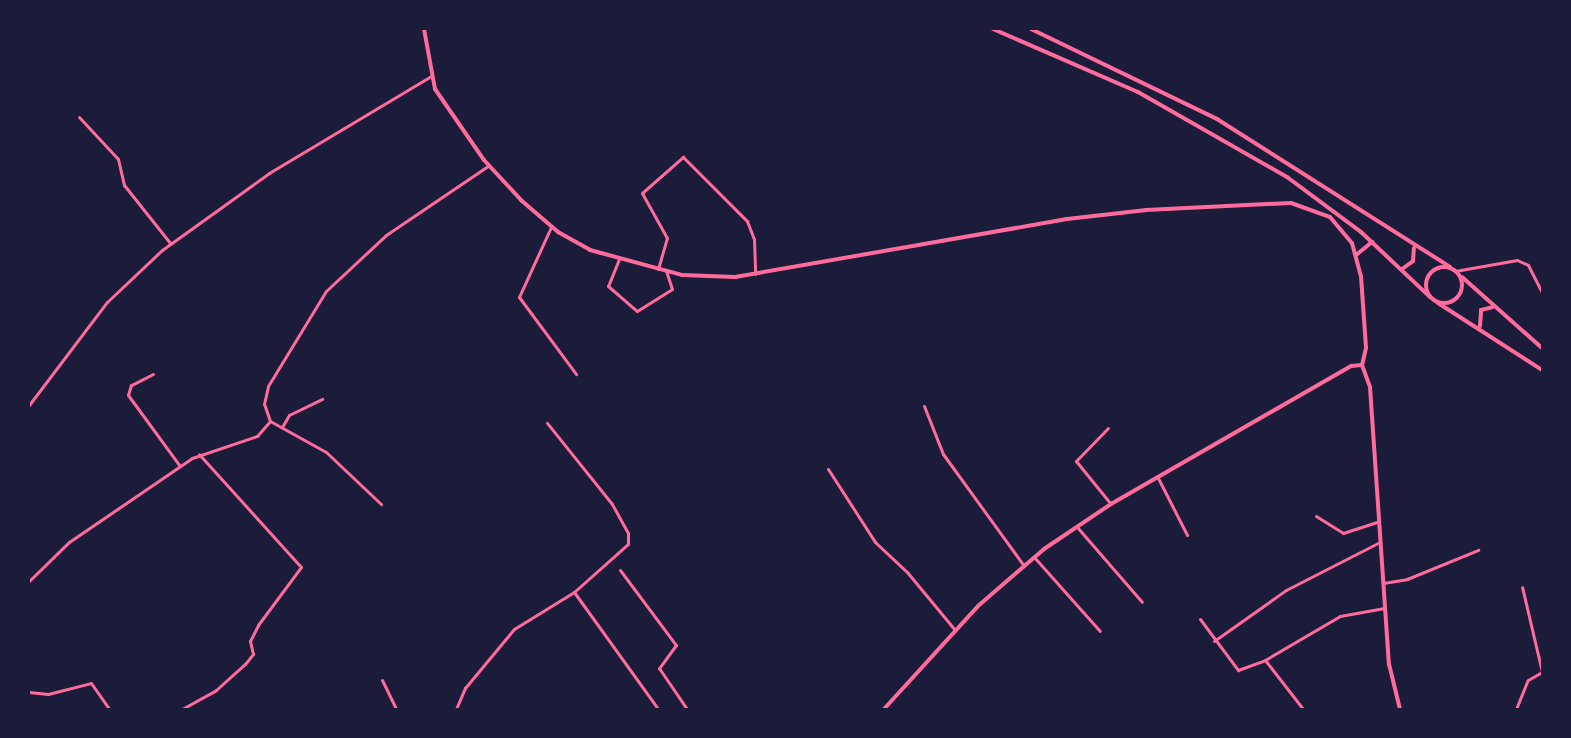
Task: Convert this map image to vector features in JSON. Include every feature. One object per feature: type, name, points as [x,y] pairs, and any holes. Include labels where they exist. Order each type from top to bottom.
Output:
[{"type":"street","points":[[424,29],[431,76],[488,166],[551,227],[590,250],[666,271],[710,278],[755,274],[1067,219],[1277,203],[1302,205],[1330,217],[1352,243],[1356,255],[1366,348],[1362,365],[1370,387],[1380,520],[1384,608],[1392,688],[1400,709]]},
{"type":"street","points":[[993,29],[1148,97],[1287,177],[1372,242],[1402,268],[1430,297],[1480,326],[1542,370]]},
{"type":"street","points":[[1031,29],[1217,119],[1414,248],[1450,267],[1493,308],[1542,348]]},
{"type":"street","points":[[29,405],[112,297],[171,244],[269,173],[431,76]]},
{"type":"street","points":[[79,117],[118,159],[124,185],[171,244]]},
{"type":"street","points":[[658,269],[667,238],[642,193],[683,157],[747,221],[754,239],[755,274]]},
{"type":"street","points":[[381,504],[332,457],[270,421],[264,404],[268,386],[326,291],[386,235],[488,166]]},
{"type":"street","points":[[551,227],[519,297],[576,374]]},
{"type":"street","points":[[1356,255],[1372,242]]},
{"type":"street","points":[[1402,268],[1413,261],[1414,248]]},
{"type":"street","points":[[619,259],[608,286],[637,311],[672,289],[666,271]]},
{"type":"street","points":[[1457,272],[1517,260],[1528,265],[1542,292]]},
{"type":"street","points":[[1430,297],[1428,276],[1450,267]]},
{"type":"street","points":[[1438,303],[1458,298],[1463,285],[1457,272]]},
{"type":"street","points":[[1480,326],[1481,310],[1493,308]]},
{"type":"street","points":[[884,709],[954,630],[1034,557],[1112,504],[1351,366],[1362,365]]},
{"type":"street","points":[[153,374],[131,385],[128,395],[180,466]]},
{"type":"street","points":[[282,427],[289,414],[322,399]]},
{"type":"street","points":[[924,406],[943,454],[1024,566]]},
{"type":"street","points":[[29,581],[69,542],[180,466],[199,454],[249,442],[270,421]]},
{"type":"street","points":[[456,709],[465,688],[514,629],[574,592],[622,552],[628,536],[596,479],[547,423]]},
{"type":"street","points":[[1108,428],[1076,461],[1112,504]]},
{"type":"street","points":[[182,709],[216,690],[245,664],[253,654],[251,637],[301,567],[199,454]]},
{"type":"street","points":[[828,469],[875,542],[907,572],[954,630]]},
{"type":"street","points":[[1158,478],[1187,535]]},
{"type":"street","points":[[1316,516],[1342,533],[1380,520]]},
{"type":"street","points":[[1077,527],[1142,602]]},
{"type":"street","points":[[1214,641],[1286,590],[1380,542]]},
{"type":"street","points":[[1383,584],[1406,580],[1478,550]]},
{"type":"street","points":[[1034,557],[1100,631]]},
{"type":"street","points":[[620,570],[676,645],[659,668],[687,709]]},
{"type":"street","points":[[1516,709],[1528,680],[1542,672],[1522,587]]},
{"type":"street","points":[[574,592],[658,709]]},
{"type":"street","points":[[1200,619],[1214,641],[1238,670],[1265,660],[1340,616],[1384,608]]},
{"type":"street","points":[[1265,660],[1302,709]]},
{"type":"street","points":[[382,680],[396,709]]},
{"type":"street","points":[[29,692],[48,694],[91,682],[109,709]]}]
